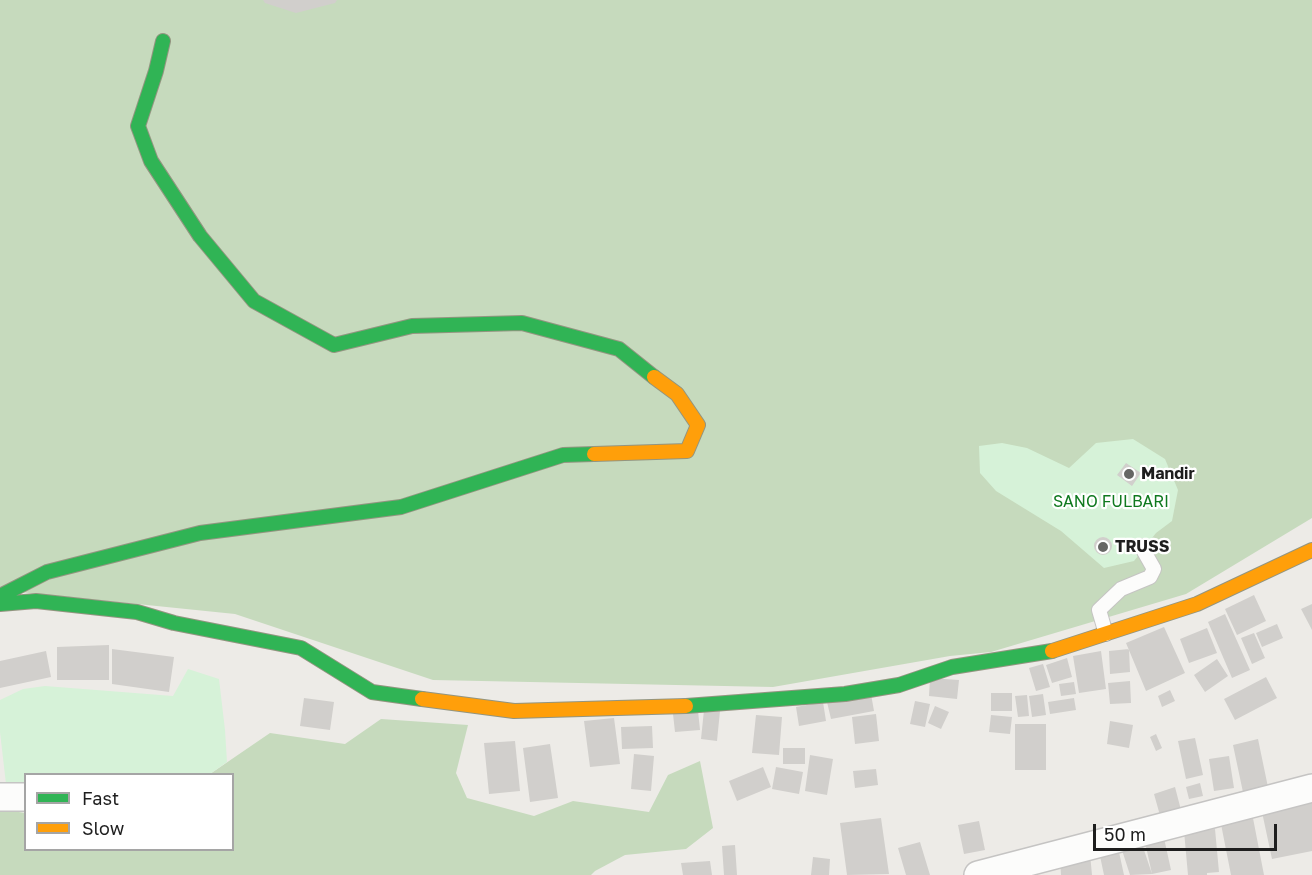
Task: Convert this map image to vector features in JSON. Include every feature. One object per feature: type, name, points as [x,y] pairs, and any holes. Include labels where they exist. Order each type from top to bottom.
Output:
[{"type":"street","points":[[0,596],[47,572],[104,556],[200,533],[401,507],[563,455],[687,451],[698,425],[676,394],[619,349],[522,323],[412,326],[334,345],[254,301],[201,236],[151,162],[138,126],[163,41]]},
{"type":"street","points":[[0,604],[36,601],[137,612],[174,624],[300,648],[372,692],[514,711],[653,708],[845,694],[899,686],[952,667],[1046,653],[1197,604],[1305,551],[1312,550]]},
{"type":"street","points":[[978,875],[1312,788]]},
{"type":"street","points":[[0,797],[24,797]]},
{"type":"lane","points":[[1106,634],[1099,610],[1121,589],[1150,577],[1154,569],[1141,546]]},
{"type":"green space","points":[[0,0],[1312,0],[1312,518],[1186,594],[991,652],[950,656],[773,687],[433,680],[235,614],[0,590]]},
{"type":"green space","name":"SANO FULBARI","points":[[1133,439],[1165,459],[1178,490],[1172,521],[1156,533],[1134,561],[1104,568],[1061,531],[996,491],[980,473],[979,446],[1002,443],[1027,448],[1069,468],[1096,443]]},
{"type":"green space","points":[[188,669],[219,679],[227,762],[211,773],[24,773],[24,787],[6,784],[0,732],[0,700],[23,689],[45,686],[173,696]]},
{"type":"green space","points":[[381,719],[468,725],[456,773],[467,798],[534,816],[573,801],[649,812],[668,775],[700,761],[713,828],[686,849],[625,855],[591,875],[0,875],[0,809],[24,813],[24,851],[234,851],[234,773],[211,773],[270,733],[345,744]]},
{"type":"building","points":[[263,0],[337,0],[335,3],[296,13],[265,3]]},
{"type":"building","name":"Mandir","points":[[1126,463],[1141,473],[1132,486],[1117,475]]},
{"type":"building","name":"TRUSS","points":[[1099,537],[1107,537],[1112,542],[1110,553],[1099,555],[1094,550],[1094,542]]},
{"type":"building","points":[[1254,595],[1266,621],[1237,635],[1225,609]]},
{"type":"building","points":[[1312,604],[1312,630],[1301,609]]},
{"type":"building","points":[[1225,614],[1250,670],[1232,678],[1208,622]]},
{"type":"building","points":[[1277,624],[1283,638],[1262,647],[1256,633]]},
{"type":"building","points":[[1164,627],[1185,673],[1146,691],[1126,643]]},
{"type":"building","points":[[1207,628],[1217,653],[1189,663],[1180,639]]},
{"type":"building","points":[[1254,633],[1265,658],[1252,664],[1241,638]]},
{"type":"building","points":[[109,645],[109,680],[57,680],[57,647]]},
{"type":"building","points":[[112,649],[174,657],[169,692],[112,684]]},
{"type":"building","points":[[1129,649],[1130,672],[1110,674],[1109,651]]},
{"type":"building","points":[[46,651],[51,677],[0,688],[0,661]]},
{"type":"building","points":[[1101,651],[1106,689],[1079,693],[1073,656]]},
{"type":"building","points":[[1067,658],[1072,677],[1052,683],[1046,665]]},
{"type":"building","points":[[1217,659],[1228,676],[1205,692],[1194,675]]},
{"type":"building","points":[[1043,664],[1050,687],[1036,691],[1029,668]]},
{"type":"building","points":[[1266,677],[1277,698],[1235,720],[1224,699]]},
{"type":"building","points":[[930,678],[959,680],[957,699],[929,696]]},
{"type":"building","points":[[1130,681],[1131,703],[1110,704],[1108,683]]},
{"type":"building","points":[[1074,682],[1076,694],[1061,696],[1059,684]]},
{"type":"building","points":[[1170,690],[1175,701],[1162,707],[1158,696]]},
{"type":"building","points":[[991,693],[1012,693],[1012,711],[991,711]]},
{"type":"building","points":[[871,694],[874,711],[831,719],[827,702]]},
{"type":"building","points":[[1043,694],[1046,715],[1032,717],[1029,696]]},
{"type":"building","points":[[1027,695],[1029,716],[1018,717],[1015,696]]},
{"type":"building","points":[[304,698],[334,702],[330,730],[300,726]]},
{"type":"building","points":[[1074,698],[1076,710],[1050,714],[1048,702]]},
{"type":"building","points":[[915,701],[930,704],[925,727],[910,724]]},
{"type":"building","points":[[823,702],[826,721],[799,726],[796,707]]},
{"type":"building","points":[[935,706],[949,712],[941,729],[928,723]]},
{"type":"building","points":[[704,710],[720,711],[717,741],[701,739]]},
{"type":"building","points":[[698,711],[700,730],[675,732],[673,714]]},
{"type":"building","points":[[876,714],[879,741],[855,744],[852,717]]},
{"type":"building","points":[[756,715],[782,717],[779,755],[752,753]]},
{"type":"building","points":[[991,715],[1012,717],[1010,734],[989,732]]},
{"type":"building","points":[[614,718],[620,764],[590,767],[584,721]]},
{"type":"building","points":[[1110,721],[1133,725],[1129,748],[1107,744]]},
{"type":"building","points":[[1015,724],[1046,724],[1046,770],[1015,770]]},
{"type":"building","points":[[652,726],[653,748],[622,749],[621,727]]},
{"type":"building","points":[[1156,734],[1162,748],[1156,751],[1150,737]]},
{"type":"building","points":[[1195,738],[1203,775],[1186,779],[1178,741]]},
{"type":"building","points":[[1258,739],[1269,792],[1244,797],[1233,745]]},
{"type":"building","points":[[515,741],[520,791],[489,794],[484,743]]},
{"type":"building","points":[[550,744],[558,798],[530,802],[523,748]]},
{"type":"building","points":[[783,748],[805,748],[805,764],[783,764]]},
{"type":"building","points":[[634,754],[654,756],[651,791],[631,789]]},
{"type":"building","points":[[810,755],[833,759],[827,795],[805,791]]},
{"type":"building","points":[[1229,756],[1234,788],[1214,791],[1209,759]]},
{"type":"building","points":[[763,767],[771,787],[737,801],[729,781]]},
{"type":"building","points":[[776,767],[803,772],[799,794],[772,789]]},
{"type":"building","points":[[876,769],[878,785],[855,788],[853,771]]},
{"type":"building","points":[[1200,783],[1203,796],[1189,799],[1186,787]]},
{"type":"building","points":[[1175,787],[1182,814],[1161,819],[1154,794]]},
{"type":"building","points":[[1312,801],[1312,851],[1272,859],[1262,812]]},
{"type":"building","points":[[1252,813],[1264,875],[1231,875],[1220,819]]},
{"type":"building","points":[[881,818],[889,874],[847,875],[840,823]]},
{"type":"building","points":[[979,821],[985,850],[964,854],[958,825]]},
{"type":"building","points":[[1215,829],[1219,872],[1207,873],[1207,875],[1188,875],[1184,831]]},
{"type":"building","points":[[1164,838],[1171,870],[1152,874],[1145,842]]},
{"type":"building","points":[[1141,841],[1152,874],[1130,875],[1121,847]]},
{"type":"building","points":[[920,842],[930,875],[906,875],[898,848]]},
{"type":"building","points":[[735,845],[737,875],[724,875],[722,846]]},
{"type":"building","points":[[1119,852],[1124,875],[1104,875],[1100,856]]},
{"type":"building","points":[[1090,854],[1092,875],[1061,875],[1060,857]]},
{"type":"building","points":[[813,857],[830,859],[829,875],[811,875]]},
{"type":"building","points":[[710,861],[712,875],[683,875],[681,863]]},
{"type":"traffic: fast","points":[[163,41],[138,126],[151,161],[200,236],[254,301],[334,345],[412,326],[522,323],[619,349],[654,377]]},
{"type":"traffic: fast","points":[[0,596],[47,572],[200,533],[401,507],[563,455],[594,454]]},
{"type":"traffic: fast","points":[[0,604],[36,601],[137,612],[174,623],[301,648],[372,692],[422,699]]},
{"type":"traffic: fast","points":[[686,706],[845,694],[899,685],[952,667],[1052,651]]},
{"type":"traffic: slow","points":[[594,454],[687,451],[698,425],[677,394],[654,377]]},
{"type":"traffic: slow","points":[[1052,651],[1197,604],[1312,550]]},
{"type":"traffic: slow","points":[[422,699],[514,711],[686,706]]},
{"type":"place","name":"Mandir","points":[[1129,474]]},
{"type":"place","name":"TRUSS","points":[[1103,547]]}]
